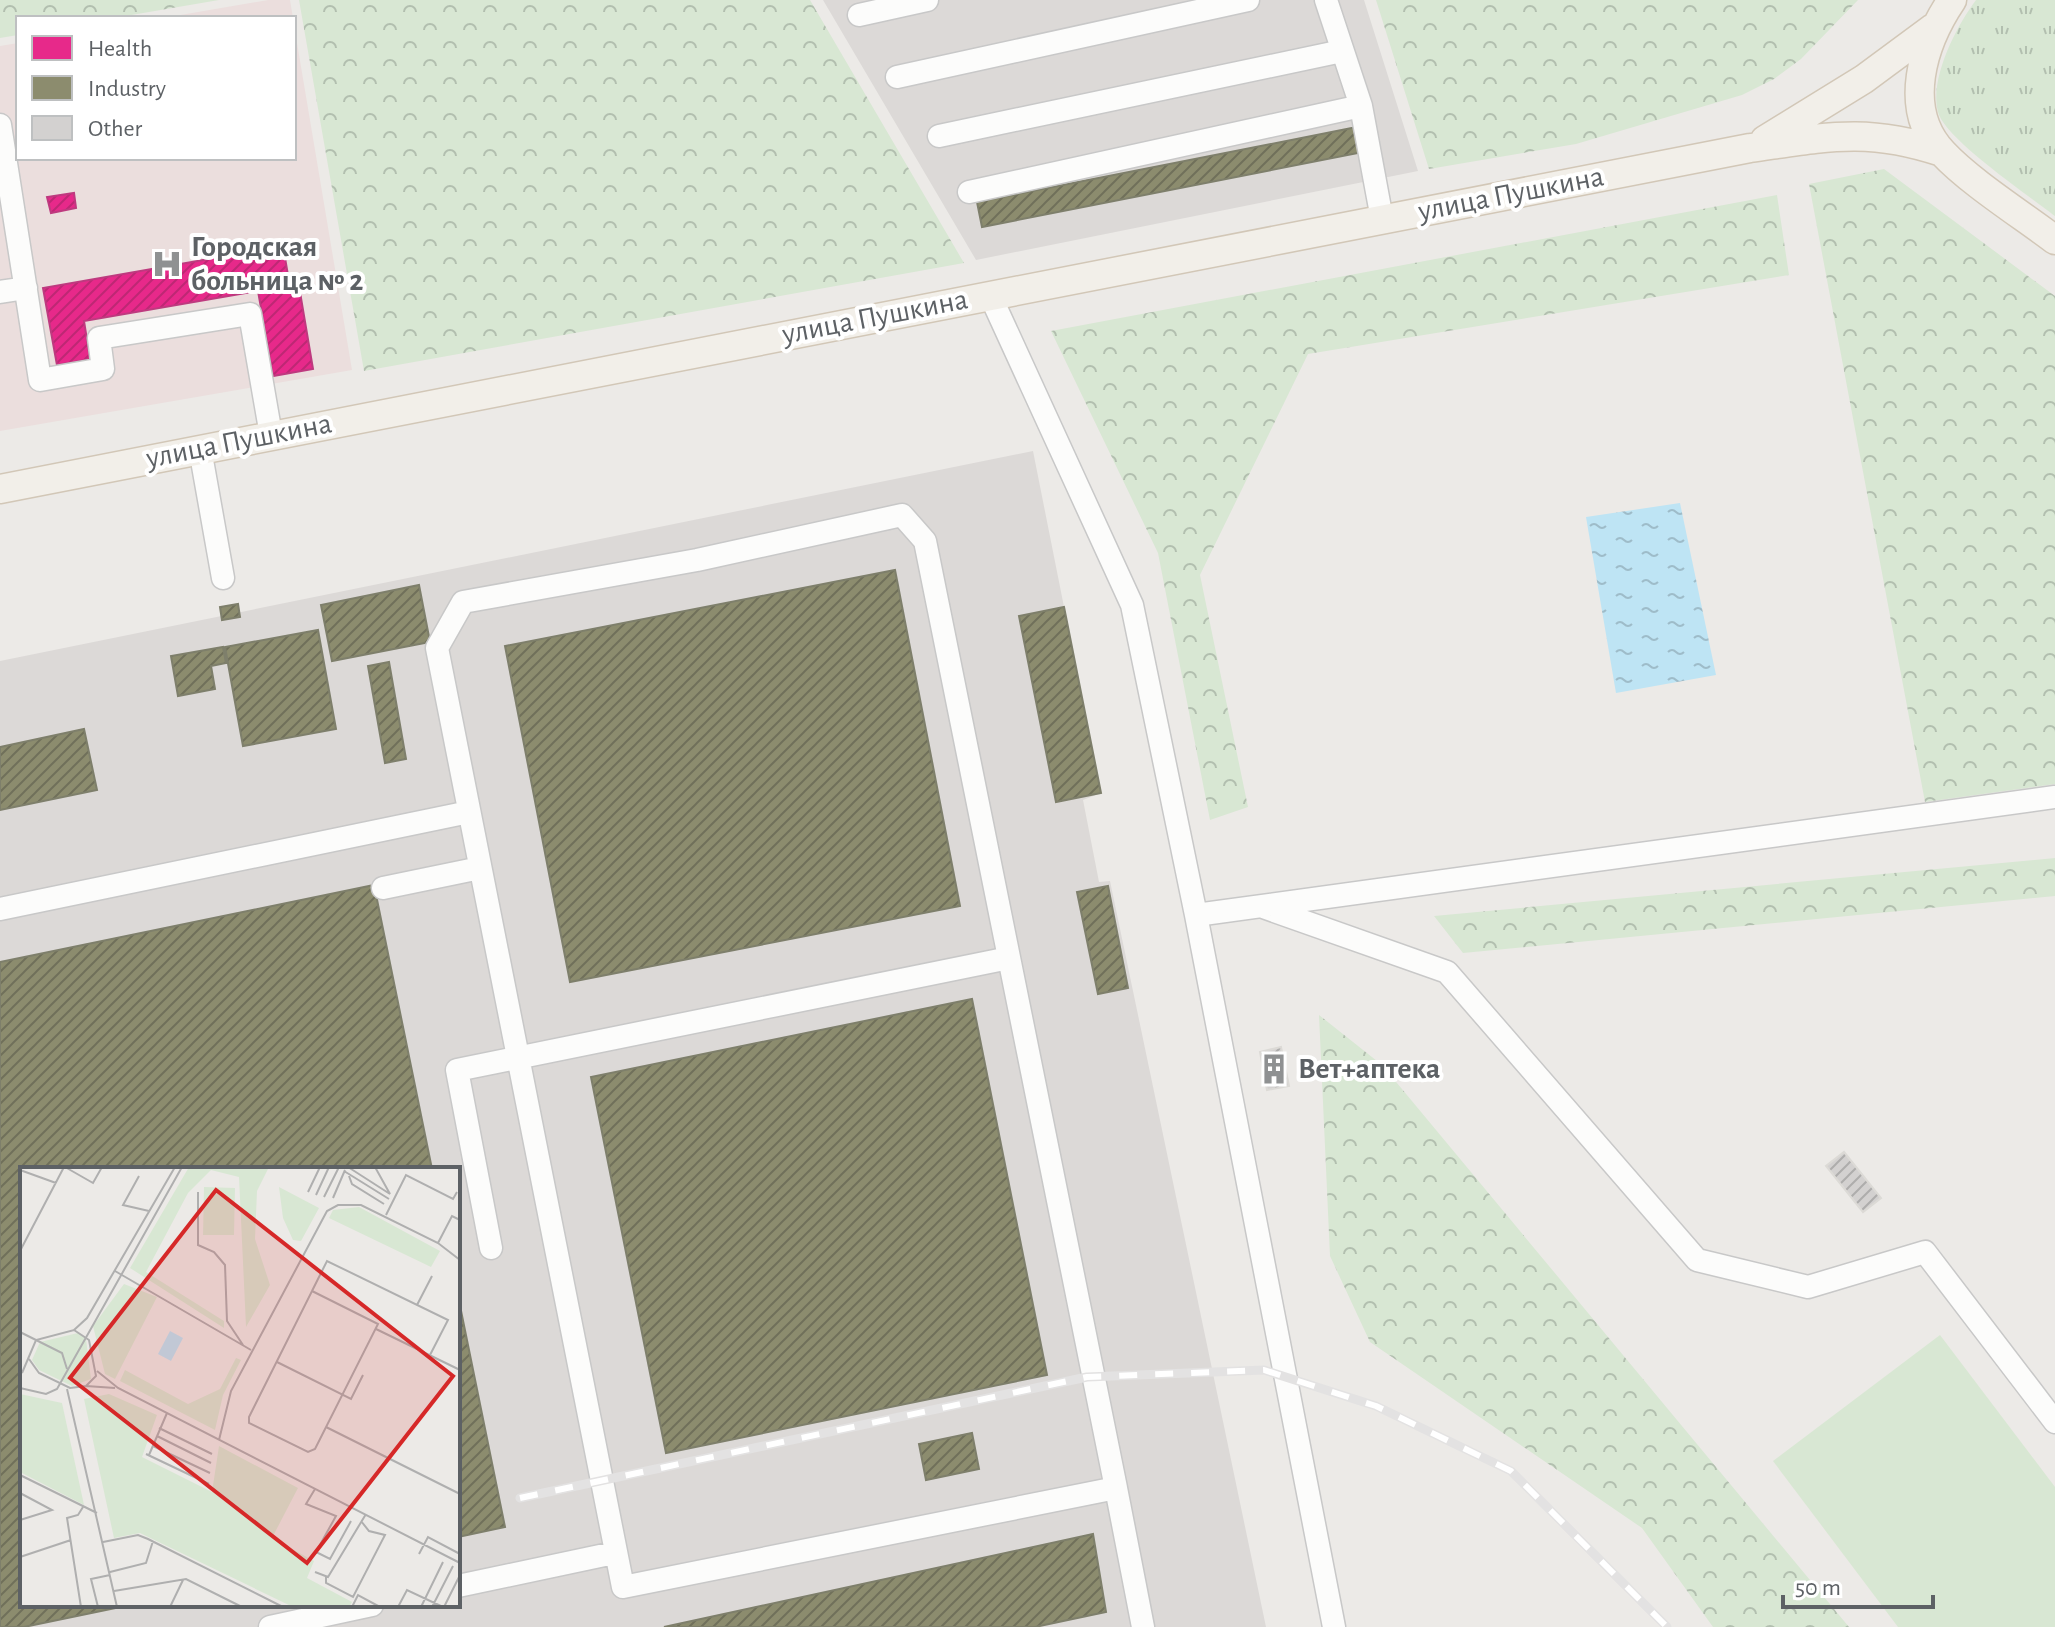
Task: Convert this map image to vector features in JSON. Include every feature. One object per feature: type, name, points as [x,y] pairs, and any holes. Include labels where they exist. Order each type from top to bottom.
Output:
[{"type":"main road","name":"улица Пушкина","points":[[1942,152],[1925,123],[1920,88],[1923,57],[1933,28],[1952,0]]},
{"type":"main road","name":"улица Пушкина","points":[[1750,148],[1812,113],[1933,28]]},
{"type":"main road","name":"улица Пушкина","points":[[0,489],[1750,148],[1867,134],[1903,139],[1942,152],[2055,240]]},
{"type":"lane","points":[[859,15],[927,0]]},
{"type":"lane","points":[[897,77],[1248,0]]},
{"type":"lane","points":[[1326,0],[1361,106],[1382,219]]},
{"type":"lane","points":[[939,136],[1342,51]]},
{"type":"lane","points":[[969,192],[1361,106]]},
{"type":"lane","points":[[0,125],[40,380],[103,369],[99,338],[250,314],[271,435]]},
{"type":"lane","points":[[0,292],[26,288]]},
{"type":"lane","points":[[990,295],[1132,605],[1196,915],[1334,1627]]},
{"type":"lane","points":[[200,449],[223,578]]},
{"type":"lane","points":[[1116,1488],[623,1587],[437,648],[463,602],[697,560],[902,515],[925,541],[1116,1488],[1143,1627]]},
{"type":"lane","points":[[1196,915],[2055,797]]},
{"type":"lane","points":[[0,909],[469,812]]},
{"type":"lane","points":[[383,888],[480,868]]},
{"type":"lane","points":[[1263,907],[1447,972],[1697,1260],[1808,1287],[1925,1252],[2055,1422]]},
{"type":"lane","points":[[491,1248],[457,1070],[1009,958]]},
{"type":"lane","points":[[460,1586],[614,1553]]},
{"type":"lane","points":[[270,1627],[363,1607]]},
{"type":"shaded area","points":[[268,0],[290,0],[293,16],[175,16]]},
{"type":"shaded area","points":[[823,0],[1364,0],[1418,171],[976,260]]},
{"type":"shaded area","name":"Городская больница № 2","points":[[296,37],[352,370],[0,431],[0,46],[16,43],[16,160],[296,160]]},
{"type":"shaded area","points":[[1033,451],[1101,793],[1083,800],[1099,882],[1110,881],[1266,1627],[0,1627],[0,661]]},
{"type":"green space","points":[[0,0],[219,0],[126,16],[16,16],[16,35],[0,38]]},
{"type":"green space","points":[[299,0],[810,0],[964,263],[364,371]]},
{"type":"green space","points":[[1376,0],[1858,0],[1801,59],[1774,79],[1742,95],[1576,144],[1429,169]]},
{"type":"green space","points":[[1976,0],[2055,0],[2055,216],[1974,154],[1939,115],[1936,102],[1940,71],[1953,39]]},
{"type":"green space","points":[[1884,169],[2055,296],[2055,784],[1925,802],[1809,184]]},
{"type":"green space","points":[[1777,195],[1789,275],[1308,354],[1200,575],[1248,807],[1210,820],[1158,553],[1051,331]]},
{"type":"green space","points":[[2055,858],[2055,896],[1463,953],[1434,916]]},
{"type":"green space","points":[[1319,1015],[1382,1065],[1849,1627],[1713,1627],[1642,1528],[1370,1342],[1330,1256]]},
{"type":"green space","points":[[1940,1335],[2055,1487],[2055,1627],[1898,1627],[1773,1461]]},
{"type":"water","points":[[1680,503],[1716,675],[1616,693],[1586,517]]},
{"type":"building: Health","points":[[74,193],[76,208],[51,213],[47,197]]},
{"type":"building: Health","points":[[283,246],[291,293],[300,292],[313,369],[273,376],[258,291],[84,321],[90,359],[57,365],[43,288]]},
{"type":"building: Industry","points":[[1357,127],[1363,152],[982,227],[977,202]]},
{"type":"building: Industry","points":[[895,570],[960,906],[570,982],[505,646]]},
{"type":"building: Industry","points":[[419,585],[430,642],[332,661],[321,605]]},
{"type":"building: Industry","points":[[238,604],[240,617],[222,620],[220,607]]},
{"type":"building: Industry","points":[[1064,607],[1101,793],[1056,802],[1019,616]]},
{"type":"building: Industry","points":[[318,630],[336,729],[243,746],[225,647]]},
{"type":"building: Industry","points":[[223,647],[226,663],[211,666],[215,689],[178,696],[171,656]]},
{"type":"building: Industry","points":[[389,662],[406,759],[385,763],[368,666]]},
{"type":"building: Industry","points":[[84,729],[97,790],[0,810],[0,747]]},
{"type":"building: Industry","points":[[374,885],[432,1167],[20,1167],[20,1607],[120,1607],[24,1627],[0,1627],[0,962]]},
{"type":"building: Industry","points":[[1108,886],[1128,988],[1098,994],[1077,892]]},
{"type":"building: Industry","points":[[972,999],[1047,1375],[666,1453],[591,1077]]},
{"type":"building: Industry","points":[[460,1306],[505,1527],[460,1537]]},
{"type":"building: Industry","points":[[972,1433],[979,1469],[926,1480],[919,1444]]},
{"type":"building: Industry","points":[[1093,1534],[1106,1612],[1035,1627],[664,1627]]},
{"type":"building: Other","name":"Вет+аптека","points":[[1281,1047],[1289,1086],[1267,1090],[1260,1052]]},
{"type":"building: Other","points":[[1844,1152],[1881,1198],[1863,1212],[1826,1166]]},
{"type":"railway","points":[[520,1498],[1087,1377],[1264,1370],[1376,1406],[1511,1471],[1667,1627]]},
{"type":"place","name":"Городская больница № 2","points":[[167,264]]},
{"type":"place","name":"Вет+аптека","points":[[1274,1069]]}]
